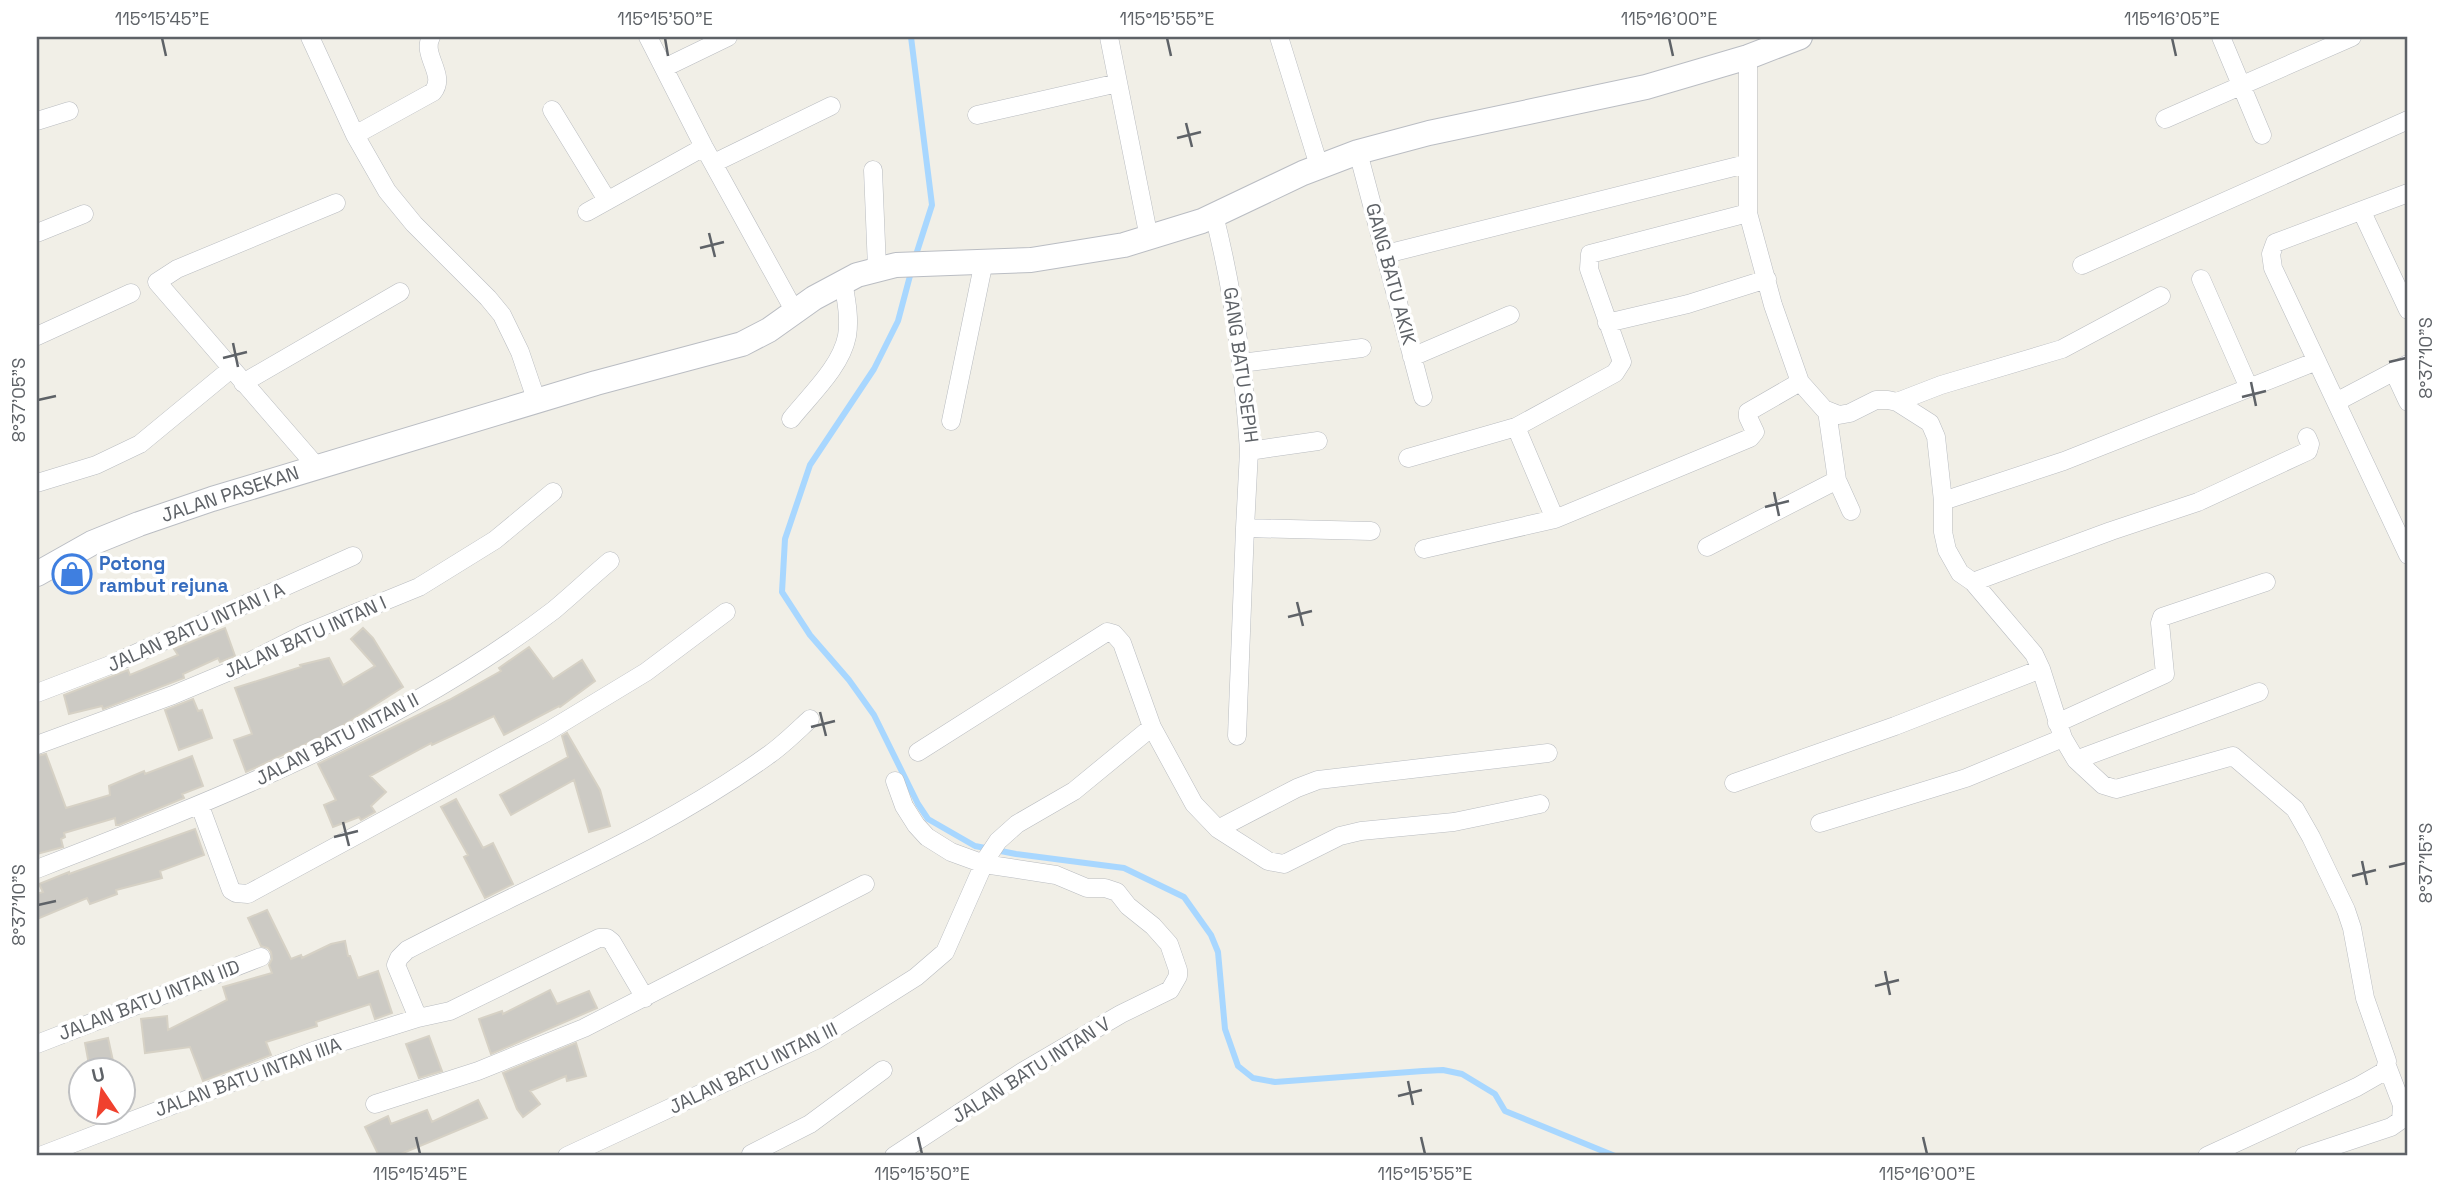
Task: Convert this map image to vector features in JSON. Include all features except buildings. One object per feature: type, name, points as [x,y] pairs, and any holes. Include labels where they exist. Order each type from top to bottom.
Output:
[{"type":"street","points":[[310,37],[355,135],[394,200],[414,225],[488,298],[502,316],[520,352],[537,402]]},
{"type":"street","points":[[355,135],[433,92],[438,86],[428,49],[431,37]]},
{"type":"street","points":[[648,37],[795,312]]},
{"type":"street","points":[[664,68],[728,37]]},
{"type":"street","points":[[1109,37],[1149,238]]},
{"type":"street","points":[[1279,37],[1320,166]]},
{"type":"street","name":"JALAN PASEKAN","points":[[37,574],[92,543],[139,524],[596,383],[742,344],[769,330],[843,281],[877,268],[1059,257],[1149,238],[1214,215],[1320,166],[1358,152],[1429,133],[1646,87],[1759,48],[1800,37]]},
{"type":"street","points":[[2221,37],[2262,135]]},
{"type":"street","points":[[2165,119],[2352,37]]},
{"type":"street","points":[[1759,48],[1746,164],[1748,213],[1773,305],[1800,382],[1827,411],[1839,415],[1850,413],[1876,400],[1897,402],[1941,385],[2062,348],[2161,296]]},
{"type":"street","points":[[977,115],[1118,83]]},
{"type":"street","points":[[714,163],[831,106]]},
{"type":"street","points":[[552,110],[607,200]]},
{"type":"street","points":[[37,121],[68,111]]},
{"type":"street","points":[[2082,265],[2408,120]]},
{"type":"street","points":[[587,212],[704,146]]},
{"type":"street","name":"GANG BATU AKIK","points":[[1358,152],[1423,397]]},
{"type":"street","points":[[1386,254],[1746,164]]},
{"type":"street","points":[[873,170],[877,268]]},
{"type":"street","points":[[2408,193],[2275,243],[2271,254],[2273,268],[2408,555]]},
{"type":"street","points":[[317,467],[157,282],[177,269],[336,203]]},
{"type":"street","points":[[2362,212],[2408,310]]},
{"type":"street","points":[[1408,458],[1516,426],[1615,373],[1622,358],[1607,323],[1590,269],[1590,254],[1748,213]]},
{"type":"street","points":[[37,233],[84,214]]},
{"type":"street","name":"GANG BATU SEPIH","points":[[1214,215],[1234,303],[1249,451],[1318,441]]},
{"type":"street","points":[[951,421],[984,261]]},
{"type":"street","points":[[1607,323],[1688,304],[1767,279]]},
{"type":"street","points":[[2201,279],[2249,388]]},
{"type":"street","points":[[792,419],[831,368],[846,339],[848,322],[843,281]]},
{"type":"street","points":[[37,483],[96,465],[140,444],[237,376],[400,292]]},
{"type":"street","points":[[37,336],[131,293]]},
{"type":"street","points":[[1412,357],[1510,314]]},
{"type":"street","points":[[1241,363],[1362,348]]},
{"type":"street","points":[[1943,501],[2064,461],[2317,361]]},
{"type":"street","points":[[2336,402],[2401,368],[2408,402]]},
{"type":"street","points":[[1424,549],[1555,519],[1750,438],[1755,432],[1748,412],[1800,382]]},
{"type":"street","points":[[1897,402],[1932,426],[1936,437],[1943,501],[1943,531],[1947,550],[1960,573],[1973,582],[2034,654],[2060,730],[2076,760],[2103,785],[2116,789],[2232,756],[2295,809],[2311,837],[2352,928],[2365,998],[2402,1105],[2401,1120],[2391,1127],[2304,1156]]},
{"type":"street","points":[[1827,411],[1837,480],[1851,511]]},
{"type":"street","points":[[1516,426],[1555,519]]},
{"type":"street","points":[[1973,582],[2221,492],[2308,451],[2310,444],[2307,437]]},
{"type":"street","points":[[1237,736],[1249,451]]},
{"type":"street","points":[[1707,547],[1837,480]]},
{"type":"street","name":"JALAN BATU INTAN I","points":[[37,745],[173,695],[304,634],[419,587],[495,540],[553,492]]},
{"type":"street","points":[[1245,528],[1371,531]]},
{"type":"street","name":"JALAN BATU INTAN I A","points":[[37,693],[136,654],[353,556]]},
{"type":"street","name":"JALAN BATU INTAN II","points":[[37,869],[200,806],[309,755],[460,674],[554,610],[610,561]]},
{"type":"street","points":[[1820,823],[1966,778],[2163,676],[2166,673],[2160,623],[2162,617],[2266,582]]},
{"type":"street","points":[[200,806],[231,890],[248,894],[547,733],[646,672],[726,612]]},
{"type":"street","points":[[918,752],[1107,632],[1118,637],[1122,643],[1152,727],[1194,804],[1218,828],[1268,861],[1284,863],[1340,836],[1361,831],[1454,822],[1541,804]]},
{"type":"street","points":[[1734,783],[1895,726],[2041,670]]},
{"type":"street","points":[[2076,760],[2259,692]]},
{"type":"street","points":[[418,1018],[396,965],[407,950],[646,830],[707,796],[771,753],[810,719]]},
{"type":"street","name":"JALAN BATU INTAN III","points":[[567,1156],[816,1040],[916,977],[945,952],[985,861],[998,841],[1017,824],[1074,791],[1152,727]]},
{"type":"street","points":[[1218,828],[1318,780],[1548,753]]},
{"type":"street","points":[[895,781],[904,806],[927,837],[951,852],[985,861]]},
{"type":"street","name":"JALAN BATU INTAN V","points":[[894,1156],[1022,1072],[1121,1014],[1170,990],[1178,976],[1169,944],[1153,926],[1128,906],[1117,892],[1105,888],[1087,888],[1056,875],[985,861]]},
{"type":"street","points":[[375,1104],[478,1071],[584,1028],[865,884]]},
{"type":"street","name":"JALAN BATU INTAN IIIA","points":[[40,1156],[316,1050],[418,1018],[450,1011],[599,938],[607,938],[612,942],[645,998]]},
{"type":"street","name":"JALAN BATU INTAN IID","points":[[37,1044],[261,957]]},
{"type":"street","points":[[2207,1156],[2357,1087],[2379,1075],[2387,1066]]},
{"type":"street","points":[[750,1156],[810,1124],[883,1070]]},
{"type":"waterway","points":[[911,37],[932,205],[915,258]]},
{"type":"waterway","points":[[911,272],[898,321],[874,369],[810,465],[785,539],[782,592],[810,635],[849,680],[874,715],[928,819],[975,846],[1124,868],[1184,897],[1211,935],[1218,952],[1225,1029],[1238,1066],[1253,1078],[1275,1082],[1443,1070],[1462,1074],[1495,1094],[1505,1111],[1615,1156]]},
{"type":"place","name":"Potong rambut rejuna","points":[[72,574]]}]
